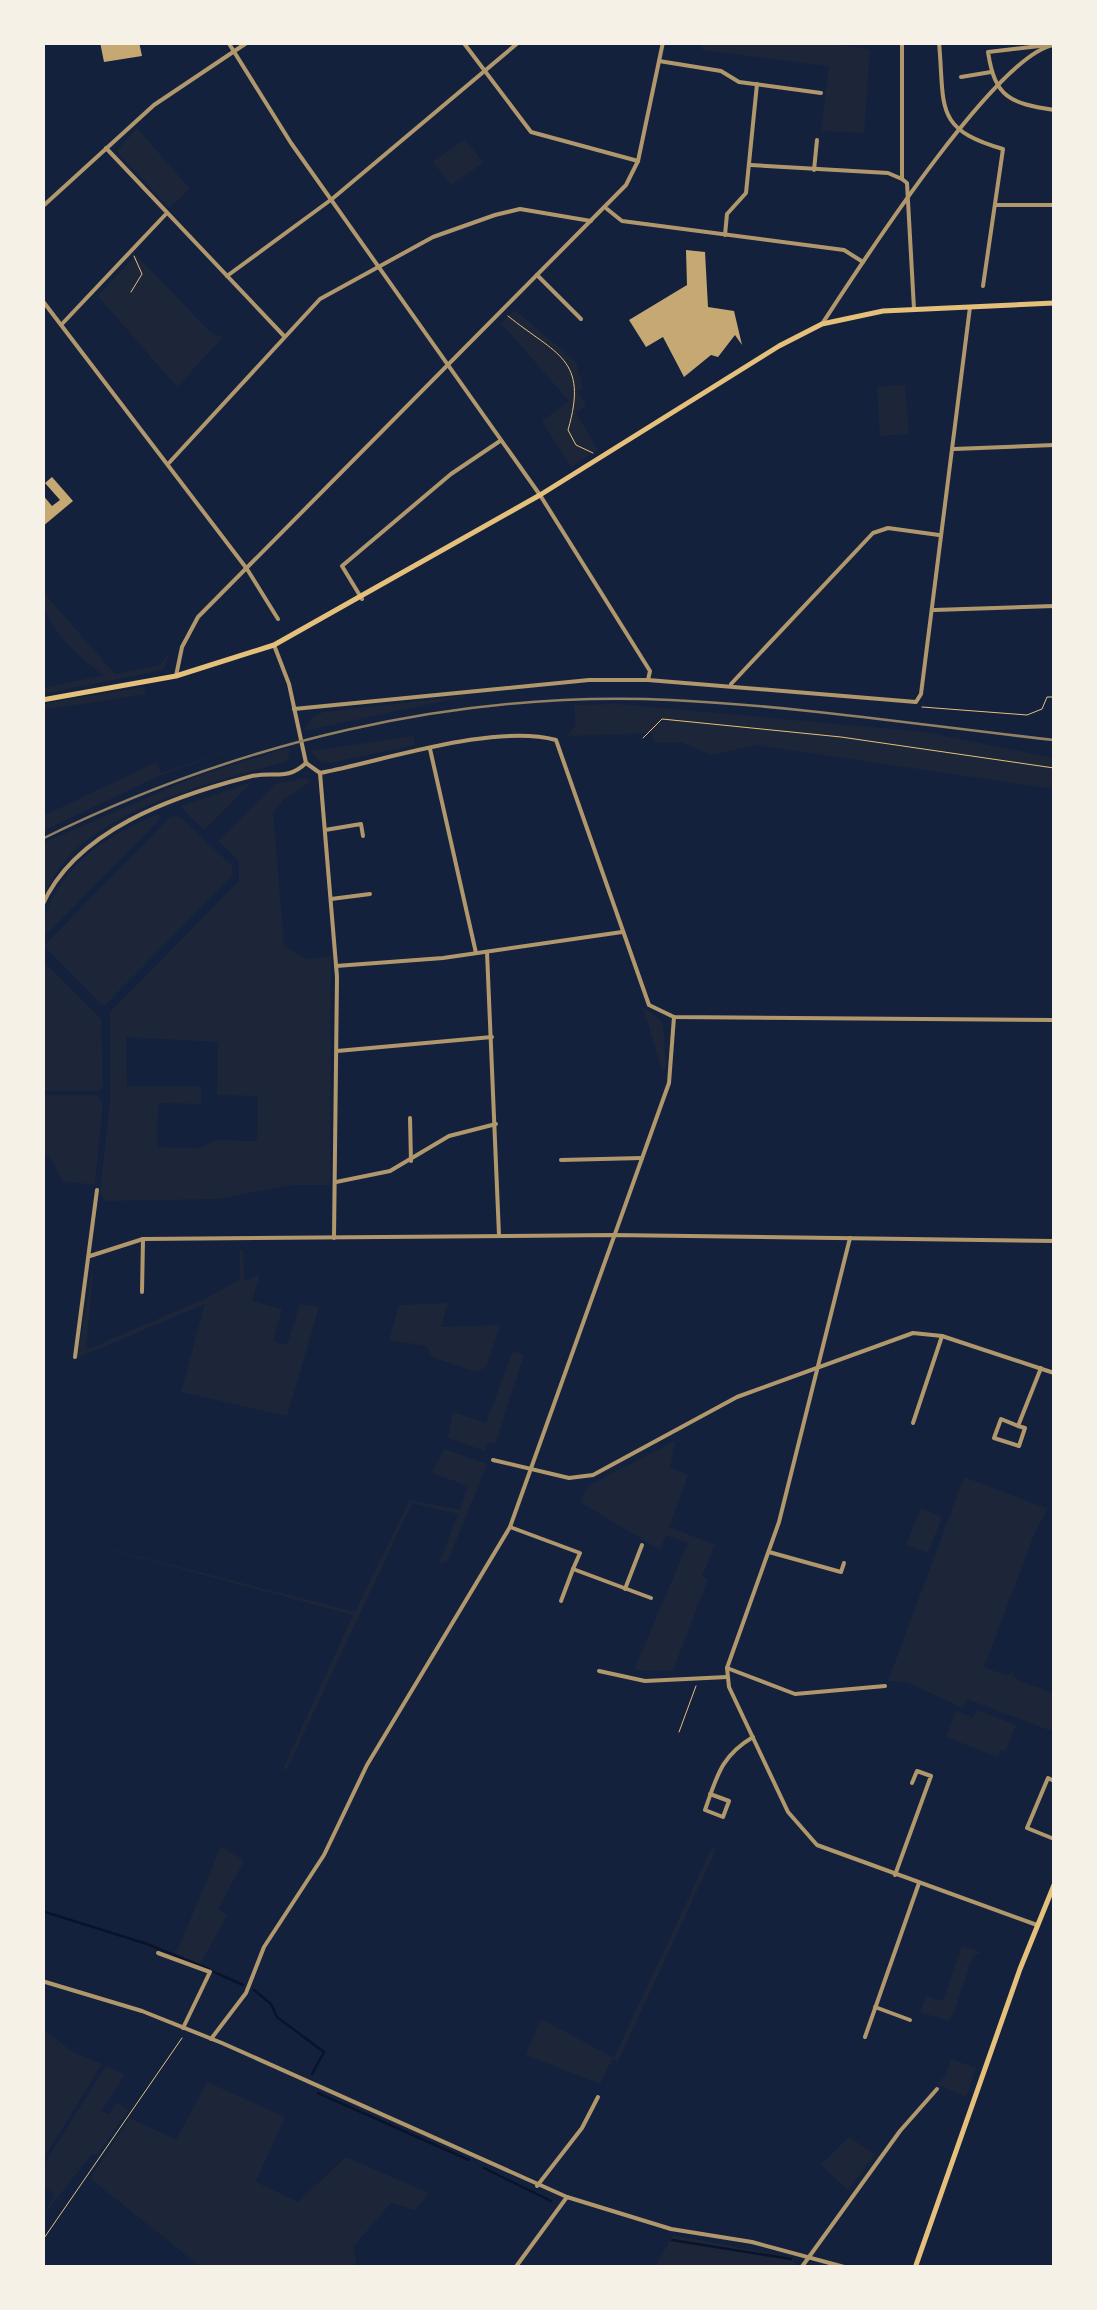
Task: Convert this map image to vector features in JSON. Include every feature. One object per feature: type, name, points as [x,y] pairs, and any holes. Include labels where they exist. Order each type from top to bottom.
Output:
[{"type":"main road","points":[[42,700],[176,676],[274,645],[362,599],[540,495],[822,324],[914,310],[1054,303]]},
{"type":"main road","points":[[915,2268],[1054,1885]]},
{"type":"street","points":[[228,42],[378,266],[540,495],[650,670],[648,680]]},
{"type":"street","points":[[42,208],[154,105],[248,42]]},
{"type":"street","points":[[463,42],[531,132],[638,161]]},
{"type":"street","points":[[227,276],[332,198],[520,42]]},
{"type":"street","points":[[176,676],[191,627],[626,185],[638,161],[662,42]]},
{"type":"street","points":[[902,42],[902,178]]},
{"type":"street","points":[[939,42],[946,114],[958,132],[1003,150],[983,286]]},
{"type":"street","points":[[1051,45],[988,52],[996,87],[1008,98],[1054,110]]},
{"type":"street","points":[[822,324],[862,262],[958,132],[996,87],[1051,45]]},
{"type":"street","points":[[660,62],[721,71],[739,82],[821,93]]},
{"type":"street","points":[[961,77],[991,72]]},
{"type":"street","points":[[725,235],[727,214],[746,193],[758,84]]},
{"type":"street","points":[[814,171],[817,140]]},
{"type":"street","points":[[106,148],[284,336]]},
{"type":"street","points":[[750,165],[856,170],[902,178],[907,183],[914,310]]},
{"type":"street","points":[[995,205],[1054,205]]},
{"type":"street","points":[[605,208],[622,221],[844,250],[862,262]]},
{"type":"street","points":[[168,464],[320,299],[432,237],[520,209],[573,215],[591,222]]},
{"type":"street","points":[[62,324],[166,214]]},
{"type":"street","points":[[537,275],[581,319]]},
{"type":"street","points":[[42,300],[168,464],[278,619]]},
{"type":"street","points":[[294,709],[546,683],[648,680],[911,704],[921,694],[970,306]]},
{"type":"street","points":[[362,599],[342,566],[452,474],[502,440]]},
{"type":"street","points":[[953,449],[1054,446]]},
{"type":"street","points":[[729,686],[872,533],[888,528],[940,536]]},
{"type":"street","points":[[932,610],[1054,606]]},
{"type":"street","points":[[274,645],[306,764],[320,774],[430,749],[542,736],[556,740],[649,1005],[674,1017],[1054,1020]]},
{"type":"street","points":[[430,749],[476,954]]},
{"type":"street","points":[[42,906],[77,854],[113,828],[247,777],[289,776],[306,764]]},
{"type":"street","points":[[320,774],[336,966],[334,1238]]},
{"type":"street","points":[[325,830],[360,824],[362,836]]},
{"type":"street","points":[[331,899],[370,894]]},
{"type":"street","points":[[336,966],[476,954],[622,932]]},
{"type":"street","points":[[487,952],[499,1235]]},
{"type":"street","points":[[211,2039],[246,1993],[264,1948],[324,1855],[366,1765],[510,1527],[670,1084],[674,1017]]},
{"type":"street","points":[[337,1052],[492,1037]]},
{"type":"street","points":[[410,1118],[410,1161]]},
{"type":"street","points":[[336,1182],[362,1179],[410,1161],[448,1136],[496,1124]]},
{"type":"street","points":[[561,1160],[642,1158]]},
{"type":"street","points":[[75,1357],[97,1190]]},
{"type":"street","points":[[90,1256],[144,1239],[613,1235],[1054,1241]]},
{"type":"street","points":[[850,1238],[769,1552],[727,1677],[788,1812],[808,1836],[831,1853],[1037,1925]]},
{"type":"street","points":[[142,1292],[144,1239]]},
{"type":"street","points":[[492,1460],[569,1478],[592,1476],[737,1397],[913,1333],[942,1336],[1054,1372]]},
{"type":"street","points":[[913,1423],[942,1336]]},
{"type":"street","points":[[1018,1426],[1040,1368]]},
{"type":"street","points":[[1001,1420],[1018,1426],[1026,1428],[1019,1446],[994,1438],[1001,1420]]},
{"type":"street","points":[[510,1527],[580,1554],[561,1601]]},
{"type":"street","points":[[624,1589],[642,1545]]},
{"type":"street","points":[[769,1552],[841,1572],[844,1563]]},
{"type":"street","points":[[573,1569],[651,1598]]},
{"type":"street","points":[[727,1668],[796,1694],[885,1686]]},
{"type":"street","points":[[599,1672],[645,1681],[727,1677]]},
{"type":"street","points":[[710,1794],[730,1802],[723,1817],[704,1810],[710,1794],[728,1751],[753,1737]]},
{"type":"street","points":[[895,1874],[931,1776],[916,1770],[912,1783]]},
{"type":"street","points":[[1054,1781],[1048,1778],[1027,1828],[1054,1838]]},
{"type":"street","points":[[865,2037],[919,1883]]},
{"type":"street","points":[[158,1953],[210,1972],[185,2030]]},
{"type":"street","points":[[42,1981],[211,2039],[389,2114],[566,2198],[672,2229],[752,2242],[848,2268]]},
{"type":"street","points":[[875,2008],[910,2020]]},
{"type":"street","points":[[800,2268],[937,2088]]},
{"type":"street","points":[[537,2186],[582,2128],[598,2097]]},
{"type":"street","points":[[515,2268],[566,2198]]},
{"type":"path","points":[[131,292],[142,274],[132,254]]},
{"type":"path","points":[[502,310],[540,336],[570,366],[576,400],[568,430],[576,445],[598,459]]},
{"type":"path","points":[[911,704],[1027,715],[1042,709],[1046,697],[1054,698]]},
{"type":"path","points":[[643,738],[662,719],[841,736],[1054,768]]},
{"type":"path","points":[[679,1732],[698,1678]]},
{"type":"path","points":[[42,2241],[185,2030]]},
{"type":"shaded area","points":[[703,42],[818,42],[870,49],[864,133],[821,131],[829,66],[702,50]]},
{"type":"shaded area","points":[[137,128],[190,189],[169,208],[117,151]]},
{"type":"shaded area","points":[[465,139],[483,163],[451,185],[433,162]]},
{"type":"shaded area","points":[[136,255],[212,334],[223,337],[177,387],[98,296]]},
{"type":"shaded area","points":[[515,310],[576,362],[583,389],[578,392],[586,406],[576,413],[598,450],[571,467],[542,421],[569,401],[501,323]]},
{"type":"shaded area","points":[[905,385],[909,434],[880,436],[877,387]]},
{"type":"shaded area","points":[[42,591],[115,674],[160,665],[170,652],[163,670],[43,694],[43,688],[104,675],[83,659],[54,627]]},
{"type":"shaded area","points":[[144,687],[146,694],[43,710],[43,704]]},
{"type":"shaded area","points":[[473,695],[303,731],[312,718],[323,712]]},
{"type":"shaded area","points":[[617,704],[925,732],[1054,758],[1054,789],[756,745],[712,755],[680,742],[654,743],[652,733],[567,736],[576,725],[574,705]]},
{"type":"shaded area","points":[[286,732],[161,775],[43,831],[43,816],[156,762],[161,773]]},
{"type":"shaded area","points":[[414,736],[414,745],[331,763],[320,762],[311,751]]},
{"type":"shaded area","points":[[290,747],[288,761],[175,795],[119,819],[67,858],[43,898],[43,843],[197,776]]},
{"type":"shaded area","points":[[306,778],[312,781],[284,799],[273,813],[284,946],[306,959],[331,956],[330,1185],[292,1185],[218,1199],[105,1201],[100,1193],[110,1101],[110,1012],[239,881],[239,861],[218,841],[275,784]],"holes":[[[126,1037],[218,1042],[217,1095],[258,1096],[257,1141],[215,1140],[199,1148],[157,1147],[158,1103],[201,1104],[201,1086],[127,1086]]]},
{"type":"shaded area","points":[[252,782],[204,830],[180,806]]},
{"type":"shaded area","points":[[159,814],[159,820],[43,938],[46,916],[66,877],[119,833]]},
{"type":"shaded area","points":[[171,816],[180,817],[232,866],[233,875],[105,1005],[101,1004],[44,946]]},
{"type":"shaded area","points":[[43,961],[101,1019],[103,1088],[97,1091],[43,1091]]},
{"type":"shaded area","points":[[643,1007],[663,1023],[666,1069],[662,1070]]},
{"type":"shaded area","points":[[42,1095],[96,1095],[103,1101],[95,1185],[62,1181],[52,1160],[43,1153]]},
{"type":"shaded area","points":[[240,1250],[244,1281],[260,1274],[252,1301],[282,1309],[273,1341],[287,1345],[300,1304],[319,1307],[287,1416],[181,1392],[205,1304],[77,1358],[94,1262],[86,1350],[209,1297],[240,1279]]},
{"type":"shaded area","points":[[448,1303],[441,1327],[500,1325],[486,1367],[476,1372],[432,1357],[427,1346],[389,1340],[399,1305]]},
{"type":"shaded area","points":[[513,1351],[524,1355],[495,1444],[488,1442],[485,1451],[448,1438],[453,1412],[486,1423]]},
{"type":"shaded area","points":[[675,1441],[670,1467],[688,1475],[669,1527],[715,1545],[702,1576],[708,1579],[673,1670],[634,1670],[688,1543],[666,1535],[660,1550],[580,1502],[589,1485]]},
{"type":"shaded area","points":[[444,1449],[487,1464],[448,1561],[439,1564],[458,1514],[412,1503],[287,1769],[283,1769],[353,1615],[43,1532],[355,1612],[410,1500],[460,1510],[468,1486],[432,1473]]},
{"type":"shaded area","points":[[964,1477],[1048,1509],[1035,1532],[984,1667],[1008,1676],[1012,1672],[1017,1680],[1054,1693],[1054,1732],[967,1699],[963,1708],[907,1682],[888,1681]]},
{"type":"shaded area","points":[[921,1508],[942,1517],[928,1553],[906,1545]]},
{"type":"shaded area","points":[[977,1710],[1016,1725],[1005,1752],[1000,1750],[998,1757],[946,1737],[956,1711],[973,1718]]},
{"type":"shaded area","points":[[221,1846],[244,1861],[218,1909],[227,1915],[200,1964],[209,1970],[147,1945],[43,1912],[176,1954]]},
{"type":"shaded area","points":[[712,1848],[716,1849],[618,2061],[612,2059],[600,2084],[526,2055],[541,2019],[614,2058]]},
{"type":"shaded area","points":[[962,1946],[981,1952],[973,1956],[953,2015],[948,2021],[920,2012],[926,1996],[943,2001]]},
{"type":"shaded area","points":[[44,2030],[73,2052],[102,2064],[43,2160]]},
{"type":"shaded area","points":[[951,2059],[976,2068],[966,2097],[937,2084],[946,2075]]},
{"type":"shaded area","points":[[106,2066],[125,2075],[101,2111],[109,2114],[117,2103],[128,2110],[98,2154],[91,2155],[43,2216],[55,2194],[43,2187],[43,2166]]},
{"type":"shaded area","points":[[207,2082],[285,2117],[256,2182],[298,2202],[346,2157],[429,2193],[415,2210],[391,2203],[353,2247],[357,2267],[201,2267],[92,2180],[92,2175],[130,2118],[176,2140]]},
{"type":"shaded area","points":[[849,2137],[875,2154],[848,2190],[821,2165]]},
{"type":"shaded area","points":[[673,2235],[792,2258],[797,2266],[655,2267]]},
{"type":"building","points":[[100,42],[139,42],[142,56],[104,62]]},
{"type":"building","points":[[686,250],[705,252],[708,307],[734,311],[742,345],[735,335],[718,357],[711,355],[684,377],[663,337],[646,347],[629,320],[687,285]]},
{"type":"building","points":[[52,477],[73,501],[42,527],[42,494],[52,506],[60,500],[45,483]]},
{"type":"waterway","points":[[42,1911],[147,1944],[209,1969]]},
{"type":"waterway","points":[[214,1972],[243,1985]]},
{"type":"waterway","points":[[254,1990],[271,2004],[277,2017],[324,2052],[312,2074]]},
{"type":"waterway","points":[[318,2093],[469,2160]]},
{"type":"waterway","points":[[484,2168],[551,2201]]},
{"type":"waterway","points":[[672,2240],[791,2259]]},
{"type":"railway","points":[[42,839],[192,775],[269,750],[428,714],[508,704],[590,699],[719,703],[1054,740]]}]
